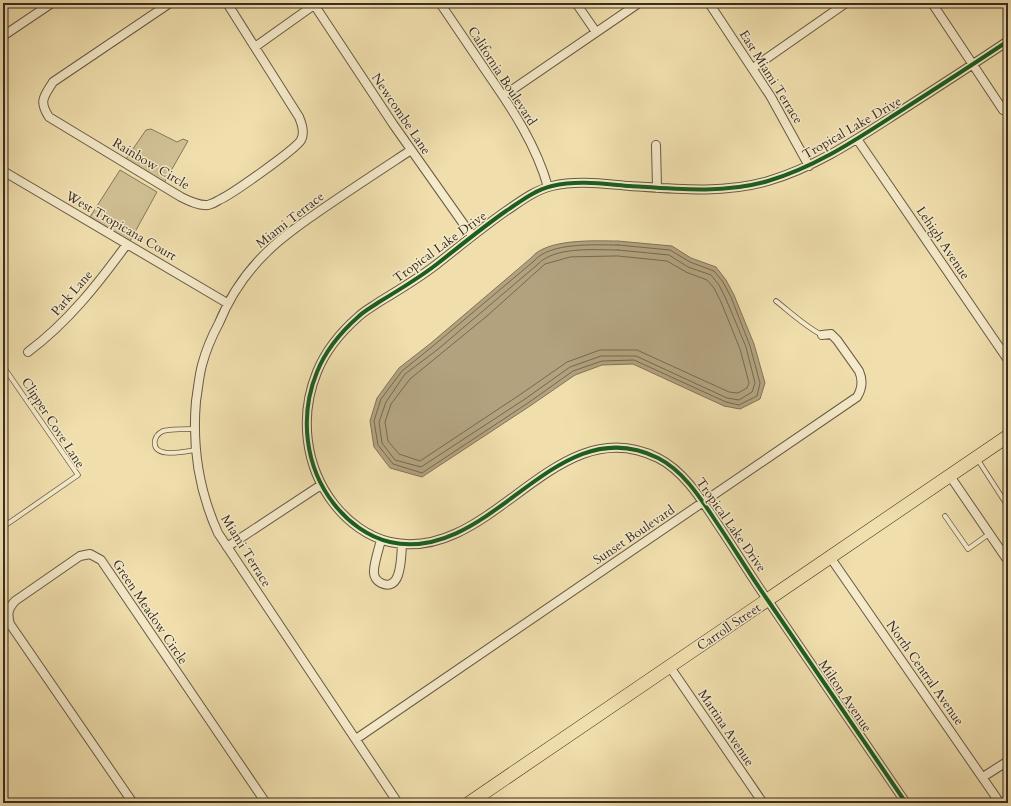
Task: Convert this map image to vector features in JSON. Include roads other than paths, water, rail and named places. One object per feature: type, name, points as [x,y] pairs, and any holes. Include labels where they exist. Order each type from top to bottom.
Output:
[{"type":"main road","name":"Carroll Street","points":[[472,802],[1008,436]]},
{"type":"street","points":[[3,36],[52,3]]},
{"type":"street","name":"Rainbow Circle","points":[[170,3],[53,82],[43,97],[43,103],[44,109],[50,117],[181,197],[203,205],[220,200],[278,160],[297,146],[301,140],[303,132],[299,117],[227,3]]},
{"type":"street","points":[[576,3],[596,32]]},
{"type":"street","points":[[503,96],[639,3]]},
{"type":"street","name":"East Miami Terrace","points":[[709,3],[771,97],[809,166]]},
{"type":"street","points":[[753,68],[846,3]]},
{"type":"street","points":[[932,3],[1003,110]]},
{"type":"street","points":[[255,47],[313,4]]},
{"type":"street","name":"Newcombe Lane","points":[[313,4],[411,150],[472,236]]},
{"type":"street","name":"California Boulevard","points":[[442,4],[514,112],[531,143],[548,187]]},
{"type":"street","name":"Tropical Lake Drive","points":[[767,600],[690,485],[665,461],[647,453],[631,449],[599,449],[580,454],[564,462],[456,534],[435,542],[402,544],[381,540],[359,528],[341,513],[321,485],[311,461],[306,428],[310,391],[317,370],[329,349],[360,314],[428,272],[472,236],[529,196],[548,187],[576,183],[684,189],[731,188],[766,182],[809,166],[858,139],[1008,41]]},
{"type":"street","name":"Lehigh Avenue","points":[[858,139],[1008,360]]},
{"type":"street","points":[[656,145],[657,188]]},
{"type":"street","name":"Miami Terrace","points":[[398,803],[218,533],[208,512],[197,467],[194,429],[198,383],[202,365],[211,340],[227,303],[252,268],[267,251],[284,237],[326,206],[411,150]]},
{"type":"street","name":"West Tropicana Court","points":[[3,171],[227,303]]},
{"type":"street","name":"Park Lane","points":[[28,352],[55,330],[89,295],[127,244]]},
{"type":"street","name":"Sunset Boulevard","points":[[356,739],[857,397],[861,391],[861,376],[859,371],[831,334],[822,335]]},
{"type":"street","points":[[950,476],[1008,561]]},
{"type":"street","points":[[227,547],[321,485]]},
{"type":"street","points":[[381,540],[374,573],[376,579],[381,583],[388,584],[395,582],[399,577],[402,544]]},
{"type":"street","name":"Green Meadow Circle","points":[[133,803],[10,624],[7,614],[15,601],[80,556],[90,554],[101,560],[266,803]]},
{"type":"street","name":"North Central Avenue","points":[[830,557],[1000,803]]},
{"type":"street","name":"Milton Avenue","points":[[767,600],[906,803]]},
{"type":"street","name":"Martina Avenue","points":[[670,667],[763,803]]},
{"type":"street","points":[[983,777],[1008,761]]},
{"type":"lane","points":[[776,301],[810,329],[822,335]]},
{"type":"lane","name":"Clipper Cove Lane","points":[[3,366],[78,475],[3,527]]},
{"type":"lane","points":[[3,378],[8,374]]},
{"type":"lane","points":[[194,429],[163,431],[157,436],[155,442],[156,448],[159,451],[168,453],[196,450]]},
{"type":"lane","points":[[977,458],[1007,505]]},
{"type":"lane","points":[[945,516],[968,549],[989,533]]},
{"type":"water","points":[[618,241],[672,246],[691,258],[716,267],[726,280],[734,295],[754,344],[765,383],[760,399],[740,409],[724,406],[633,364],[602,365],[575,375],[422,477],[390,468],[374,447],[370,421],[377,398],[399,368],[431,343],[538,252],[548,247],[572,242]]}]
